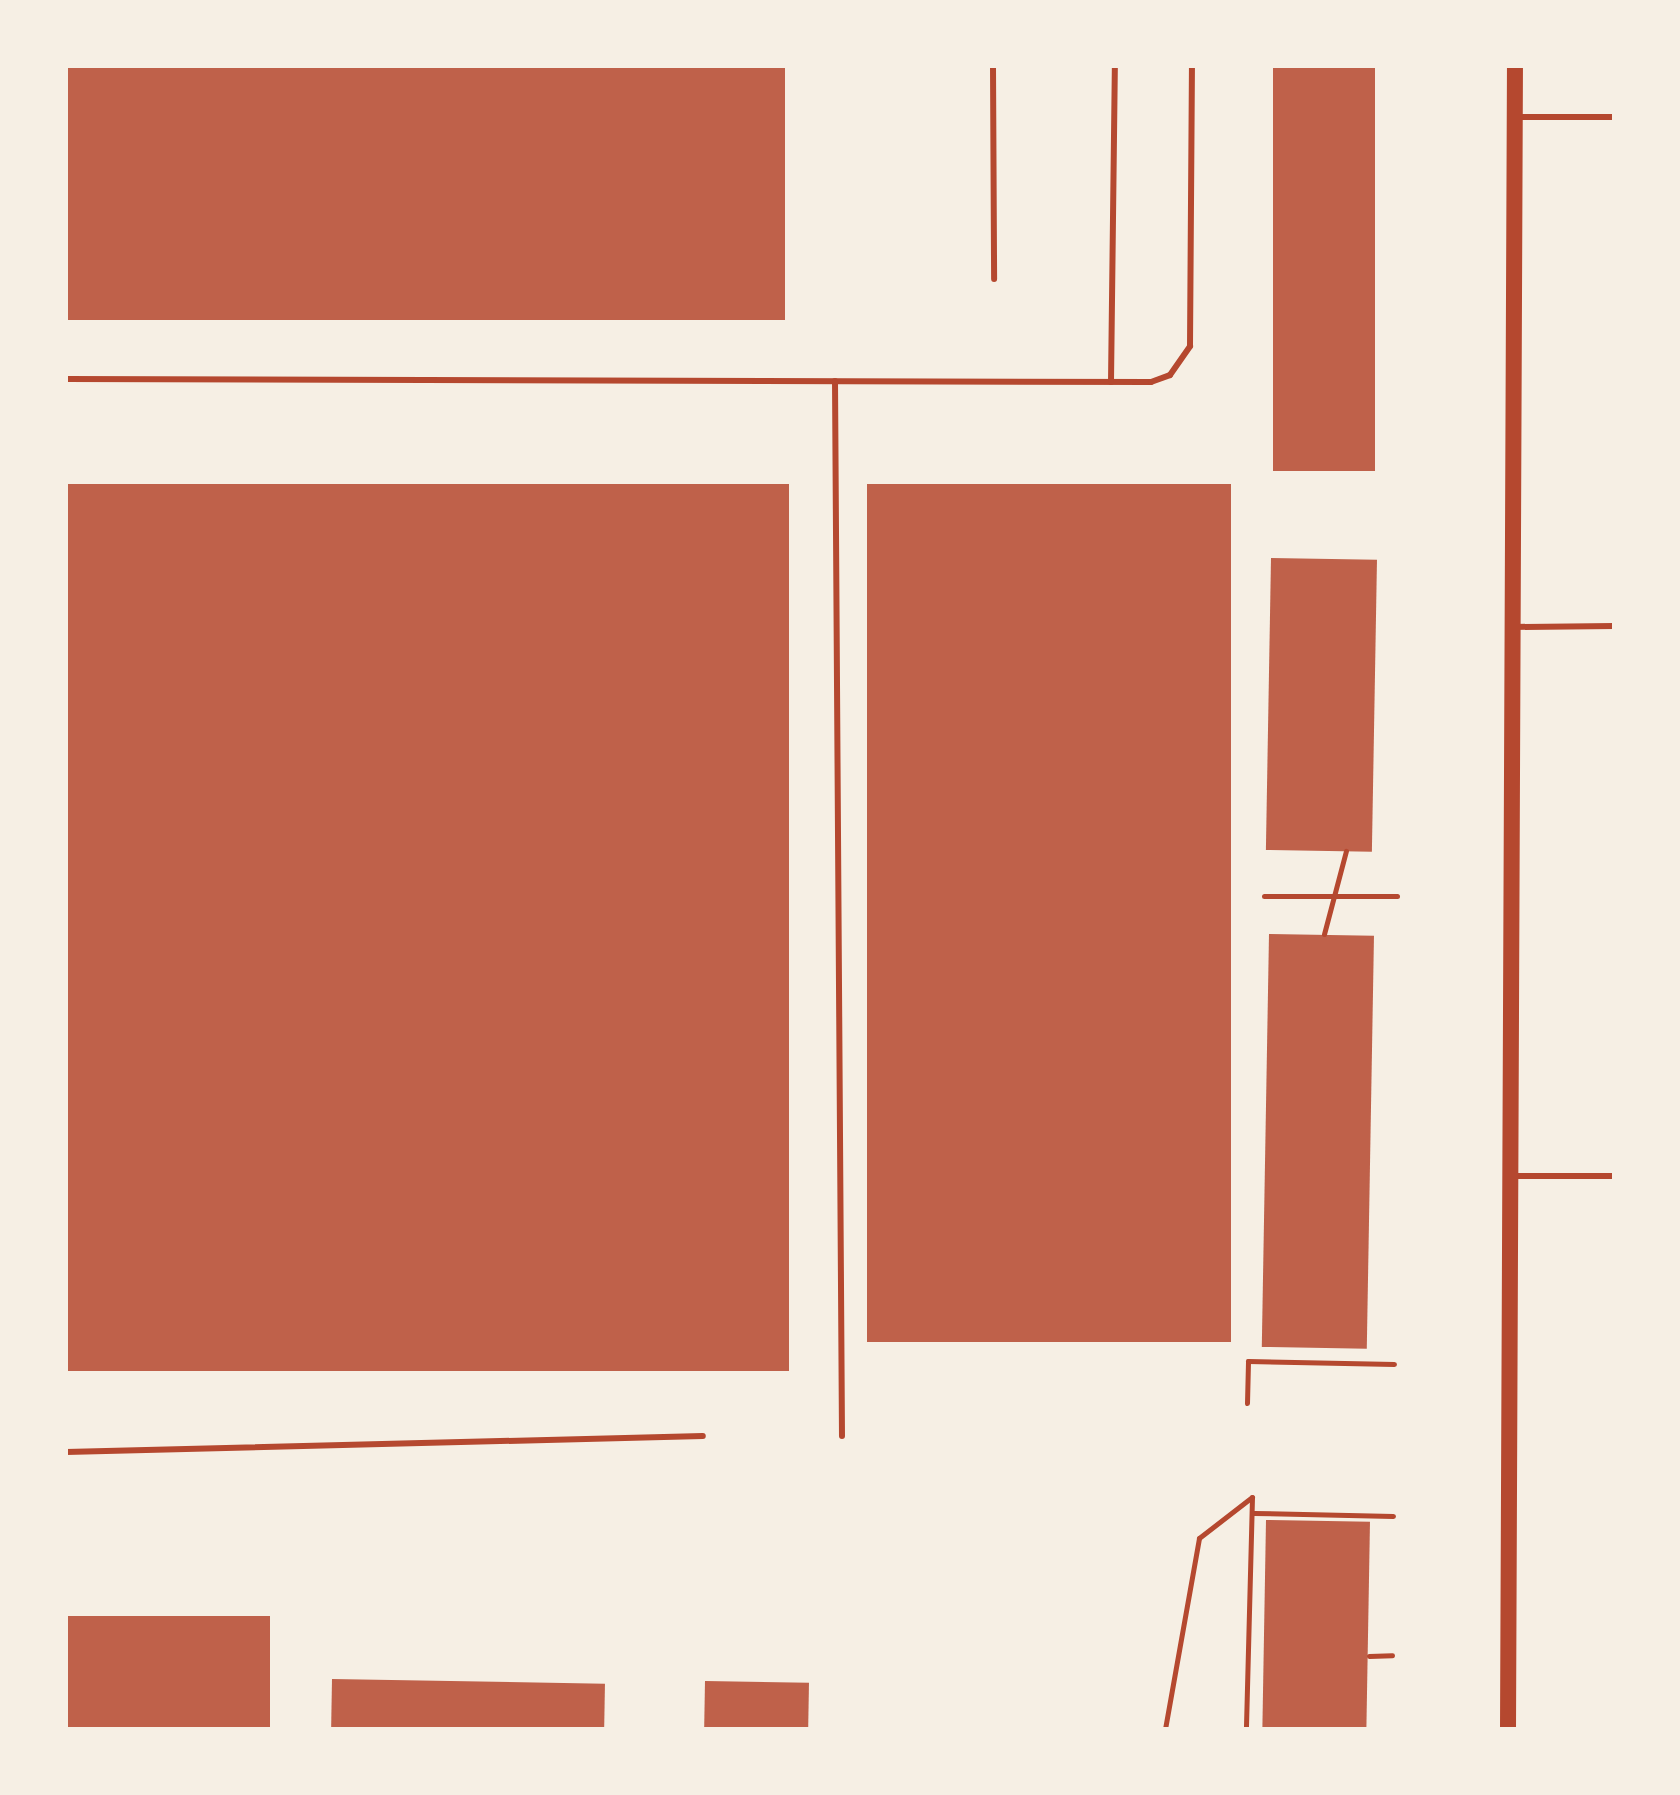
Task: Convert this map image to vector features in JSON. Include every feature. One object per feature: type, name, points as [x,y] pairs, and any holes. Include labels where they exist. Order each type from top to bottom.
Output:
[{"type":"main road","points":[[1508,1729],[1515,66]]},
{"type":"lane","points":[[993,66],[994,279]]},
{"type":"lane","points":[[1111,382],[1115,66]]},
{"type":"lane","points":[[66,379],[1151,382],[1170,375],[1190,346],[1192,66]]},
{"type":"lane","points":[[1515,117],[1614,117]]},
{"type":"lane","points":[[835,381],[842,1436]]},
{"type":"lane","points":[[1513,627],[1614,626]]},
{"type":"lane","points":[[1511,1176],[1614,1176]]},
{"type":"lane","points":[[66,1452],[703,1436]]},
{"type":"path","points":[[1324,934],[1346,851]]},
{"type":"path","points":[[1264,896],[1397,896]]},
{"type":"path","points":[[1247,1403],[1248,1361],[1394,1364]]},
{"type":"path","points":[[1165,1729],[1199,1538],[1252,1497],[1254,1513],[1246,1601],[1246,1729]]},
{"type":"path","points":[[1254,1513],[1393,1516]]},
{"type":"path","points":[[1369,1656],[1392,1655]]},
{"type":"building","points":[[66,66],[785,66],[785,320],[66,320]]},
{"type":"building","points":[[1273,66],[1375,66],[1375,471],[1273,471]]},
{"type":"building","points":[[66,484],[789,484],[789,1371],[66,1371]]},
{"type":"building","points":[[867,484],[1231,484],[1231,1342],[867,1342]]},
{"type":"building","points":[[1271,558],[1377,560],[1372,852],[1266,850]]},
{"type":"building","points":[[1269,934],[1374,936],[1367,1349],[1262,1347]]},
{"type":"building","points":[[1266,1520],[1370,1522],[1366,1729],[1262,1729]]},
{"type":"building","points":[[66,1616],[270,1616],[270,1729],[66,1729]]},
{"type":"building","points":[[332,1679],[605,1684],[604,1729],[331,1729]]},
{"type":"building","points":[[705,1681],[809,1683],[808,1729],[704,1729]]}]
